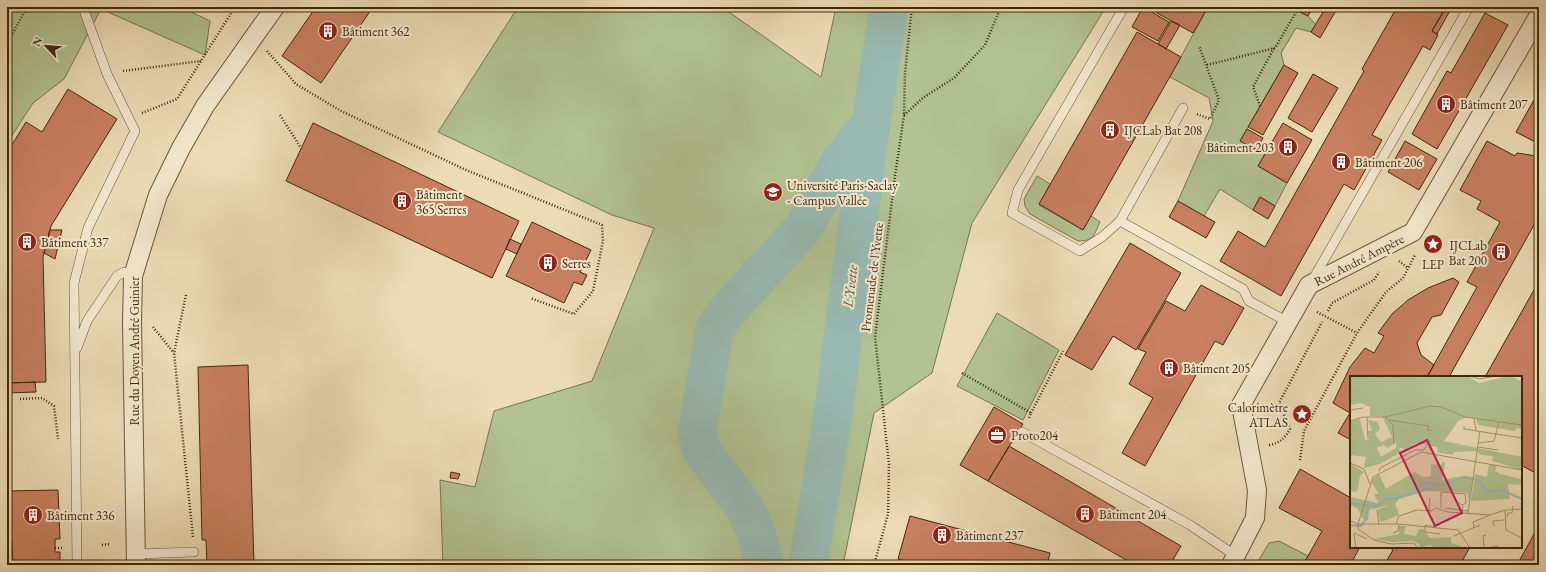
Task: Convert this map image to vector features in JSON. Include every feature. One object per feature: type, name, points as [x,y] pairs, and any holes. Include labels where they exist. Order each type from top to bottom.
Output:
[{"type":"street","name":"Rue du Doyen André Guinier","points":[[136,559],[132,322],[133,276],[158,195],[181,148],[205,106],[275,7]]},
{"type":"street","name":"Rue André Ampère","points":[[1234,561],[1255,518],[1257,490],[1241,405],[1309,285],[1414,232],[1539,15]]},
{"type":"lane","points":[[1124,7],[1018,190],[1012,213],[1080,251],[1102,237],[1120,221],[1187,110]]},
{"type":"lane","points":[[1309,285],[1469,7]]},
{"type":"lane","points":[[77,565],[74,283],[88,228],[135,131],[107,74],[85,13]]},
{"type":"lane","points":[[1120,221],[1243,289],[1249,301],[1288,322]]},
{"type":"lane","points":[[75,354],[87,321],[117,276],[124,272],[133,276]]},
{"type":"lane","points":[[1022,432],[1190,525],[1234,561]]},
{"type":"lane","points":[[136,559],[194,552]]},
{"type":"path","points":[[7,44],[27,7]]},
{"type":"path","points":[[129,118],[177,99],[235,7]]},
{"type":"path","name":"Promenade de l'Yvette","points":[[874,565],[888,514],[889,464],[875,337],[904,115],[905,73],[912,7]]},
{"type":"path","points":[[904,115],[924,97],[954,78],[985,45],[1001,7]]},
{"type":"path","points":[[1260,106],[1253,87],[1299,7]]},
{"type":"path","points":[[1187,110],[1210,120],[1219,100],[1199,46]]},
{"type":"path","points":[[1207,65],[1275,48]]},
{"type":"path","points":[[265,49],[296,84],[341,111],[466,170],[602,225],[603,240],[593,291],[574,314],[530,298]]},
{"type":"path","points":[[107,74],[201,61]]},
{"type":"path","points":[[280,116],[301,148]]},
{"type":"path","points":[[1300,460],[1304,431],[1357,333],[1386,292],[1403,278],[1415,255]]},
{"type":"path","points":[[1398,260],[1408,268]]},
{"type":"path","points":[[1328,311],[1332,303],[1374,280],[1381,269]]},
{"type":"path","points":[[186,295],[174,353],[194,552]]},
{"type":"path","points":[[1315,310],[1357,333]]},
{"type":"path","points":[[1267,445],[1281,442],[1290,429],[1279,403],[1322,322]]},
{"type":"path","points":[[152,326],[174,353]]},
{"type":"path","points":[[1022,432],[1063,351]]},
{"type":"path","points":[[962,373],[1031,413]]},
{"type":"path","points":[[20,399],[42,398],[54,406],[58,440]]},
{"type":"path","points":[[102,545],[109,544]]},
{"type":"green space","points":[[7,7],[181,7],[210,21],[205,55],[101,9],[64,79],[33,103],[7,143]]},
{"type":"green space","points":[[518,7],[722,7],[821,77],[836,7],[1106,7],[972,223],[932,373],[874,413],[843,565],[443,565],[440,480],[475,487],[494,411],[592,381],[654,228],[612,215],[438,132]]},
{"type":"green space","points":[[1208,7],[1297,7],[1296,10],[1308,16],[1316,25],[1311,32],[1296,28],[1281,53],[1284,65],[1240,141],[1265,154],[1258,166],[1287,183],[1275,206],[1260,197],[1253,210],[1220,189],[1204,216],[1178,201],[1213,121],[1209,98],[1170,77]]},
{"type":"green space","points":[[1037,176],[1050,184],[1039,205],[1083,230],[1091,216],[1100,222],[1093,236],[1087,240],[1078,241],[1030,214],[1025,206],[1024,199]]},
{"type":"green space","points":[[997,313],[1059,350],[1023,420],[957,386]]},
{"type":"green space","points":[[1279,541],[1308,556],[1303,565],[1256,565],[1269,543]]},
{"type":"building","name":"Bâtiment 362","points":[[316,7],[373,7],[321,83],[282,56]]},
{"type":"building","points":[[1143,7],[1169,22],[1158,41],[1132,27]]},
{"type":"building","points":[[1161,7],[1208,7],[1193,33],[1157,13]]},
{"type":"building","points":[[1303,7],[1313,7],[1308,16],[1300,12]]},
{"type":"building","points":[[1326,7],[1338,7],[1320,38],[1311,32]]},
{"type":"building","name":"Bâtiment 206","points":[[1397,7],[1446,7],[1432,31],[1438,35],[1430,50],[1423,46],[1372,135],[1382,140],[1354,190],[1344,184],[1281,296],[1220,261],[1238,231],[1265,247],[1364,71],[1362,69]]},
{"type":"building","points":[[1446,7],[1452,7],[1437,34],[1432,31]]},
{"type":"building","name":"Bâtiment 207","points":[[1485,13],[1508,25],[1437,149],[1412,134],[1447,71],[1451,73]]},
{"type":"building","points":[[1171,21],[1180,25],[1166,49],[1158,44]]},
{"type":"building","name":"IJCLab Bat 208","points":[[1137,32],[1181,57],[1083,230],[1039,204]]},
{"type":"building","points":[[1284,65],[1298,73],[1263,135],[1248,127]]},
{"type":"building","points":[[1313,74],[1338,88],[1312,132],[1288,118]]},
{"type":"building","name":"Bâtiment 337","points":[[68,89],[117,119],[51,226],[43,257],[46,382],[7,383],[7,153],[26,122],[42,132]]},
{"type":"building","points":[[1539,91],[1539,144],[1516,132]]},
{"type":"building","name":"Bâtiment 365 Serres","points":[[313,123],[519,221],[492,278],[286,181]]},
{"type":"building","name":"Bâtiment 203","points":[[1283,123],[1312,140],[1287,183],[1258,166]]},
{"type":"building","points":[[1247,129],[1263,138],[1256,150],[1240,141]]},
{"type":"building","points":[[1405,141],[1437,159],[1419,190],[1388,172]]},
{"type":"building","name":"IJCLab Bat 200","points":[[1487,141],[1515,156],[1517,153],[1536,156],[1539,145],[1539,216],[1450,376],[1428,376],[1477,287],[1467,282],[1500,222],[1477,209],[1481,201],[1460,190]]},
{"type":"building","points":[[1260,197],[1275,206],[1268,219],[1253,210]]},
{"type":"building","points":[[1178,201],[1215,222],[1206,238],[1169,217]]},
{"type":"building","name":"Serres","points":[[532,222],[591,250],[580,272],[587,275],[582,285],[574,282],[564,303],[506,276]]},
{"type":"building","points":[[50,230],[62,230],[55,259],[44,253]]},
{"type":"building","points":[[510,239],[521,244],[517,254],[506,249]]},
{"type":"building","points":[[1130,243],[1181,273],[1136,350],[1113,336],[1092,370],[1065,355]]},
{"type":"building","points":[[1453,278],[1459,282],[1441,315],[1432,317],[1417,343],[1421,355],[1434,365],[1428,376],[1350,376],[1350,413],[1333,403],[1350,367],[1365,348],[1374,353],[1384,336],[1378,333],[1392,314],[1408,300],[1428,288]]},
{"type":"building","points":[[1539,281],[1539,475],[1522,466],[1522,376],[1486,376]]},
{"type":"building","name":"Bâtiment 205","points":[[1201,285],[1244,308],[1223,345],[1215,341],[1145,466],[1122,453],[1153,398],[1129,384],[1146,352],[1138,349],[1166,301],[1185,311]]},
{"type":"building","points":[[248,365],[254,565],[203,565],[207,564],[206,540],[202,540],[198,367]]},
{"type":"building","points":[[35,382],[36,392],[7,393],[7,383]]},
{"type":"building","name":"Proto204","points":[[994,407],[1023,424],[988,481],[960,465]]},
{"type":"building","points":[[1350,413],[1350,439],[1338,433]]},
{"type":"building","name":"Bâtiment 204","points":[[1009,446],[1181,546],[1170,565],[1135,565],[988,481]]},
{"type":"building","points":[[1300,469],[1350,497],[1350,548],[1359,548],[1350,565],[1303,565],[1322,531],[1279,508]]},
{"type":"building","points":[[451,472],[460,474],[458,479],[450,478]]},
{"type":"building","name":"Bâtiment 336","points":[[58,490],[60,539],[55,539],[55,552],[60,552],[60,565],[13,565],[12,541],[7,541],[7,491]]},
{"type":"building","name":"Bâtiment 237","points":[[910,516],[1050,553],[1047,565],[921,565],[898,559]]},
{"type":"building","points":[[1539,525],[1539,565],[1517,565]]},
{"type":"building","points":[[1390,548],[1469,548],[1460,565],[1384,565],[1393,550]]},
{"type":"waterway","name":"L'Yvette","points":[[808,565],[834,408],[871,123],[889,7]]},
{"type":"waterway","points":[[765,565],[756,532],[744,507],[701,450],[697,434],[714,332],[722,317],[804,227],[840,162],[871,123]]},
{"type":"place","name":"Bâtiment 362","points":[[328,31]]},
{"type":"place","name":"Bâtiment 207","points":[[1446,104]]},
{"type":"place","name":"IJCLab Bat 208","points":[[1110,130]]},
{"type":"place","name":"Bâtiment 203","points":[[1288,147]]},
{"type":"place","name":"Bâtiment 206","points":[[1341,162]]},
{"type":"place","name":"Université Paris-Saclay - Campus Vallée","points":[[773,192]]},
{"type":"place","name":"Bâtiment 365 Serres","points":[[402,201]]},
{"type":"place","name":"Bâtiment 337","points":[[27,242]]},
{"type":"place","name":"LEP","points":[[1433,244]]},
{"type":"place","name":"IJCLab Bat 200","points":[[1501,252]]},
{"type":"place","name":"Serres","points":[[548,263]]},
{"type":"place","name":"Bâtiment 205","points":[[1169,368]]},
{"type":"place","name":"Calorimètre ATLAS","points":[[1302,414]]},
{"type":"place","name":"Proto204","points":[[997,435]]},
{"type":"place","name":"Bâtiment 204","points":[[1085,514]]},
{"type":"place","name":"Bâtiment 336","points":[[33,515]]},
{"type":"place","name":"Bâtiment 237","points":[[942,535]]}]
